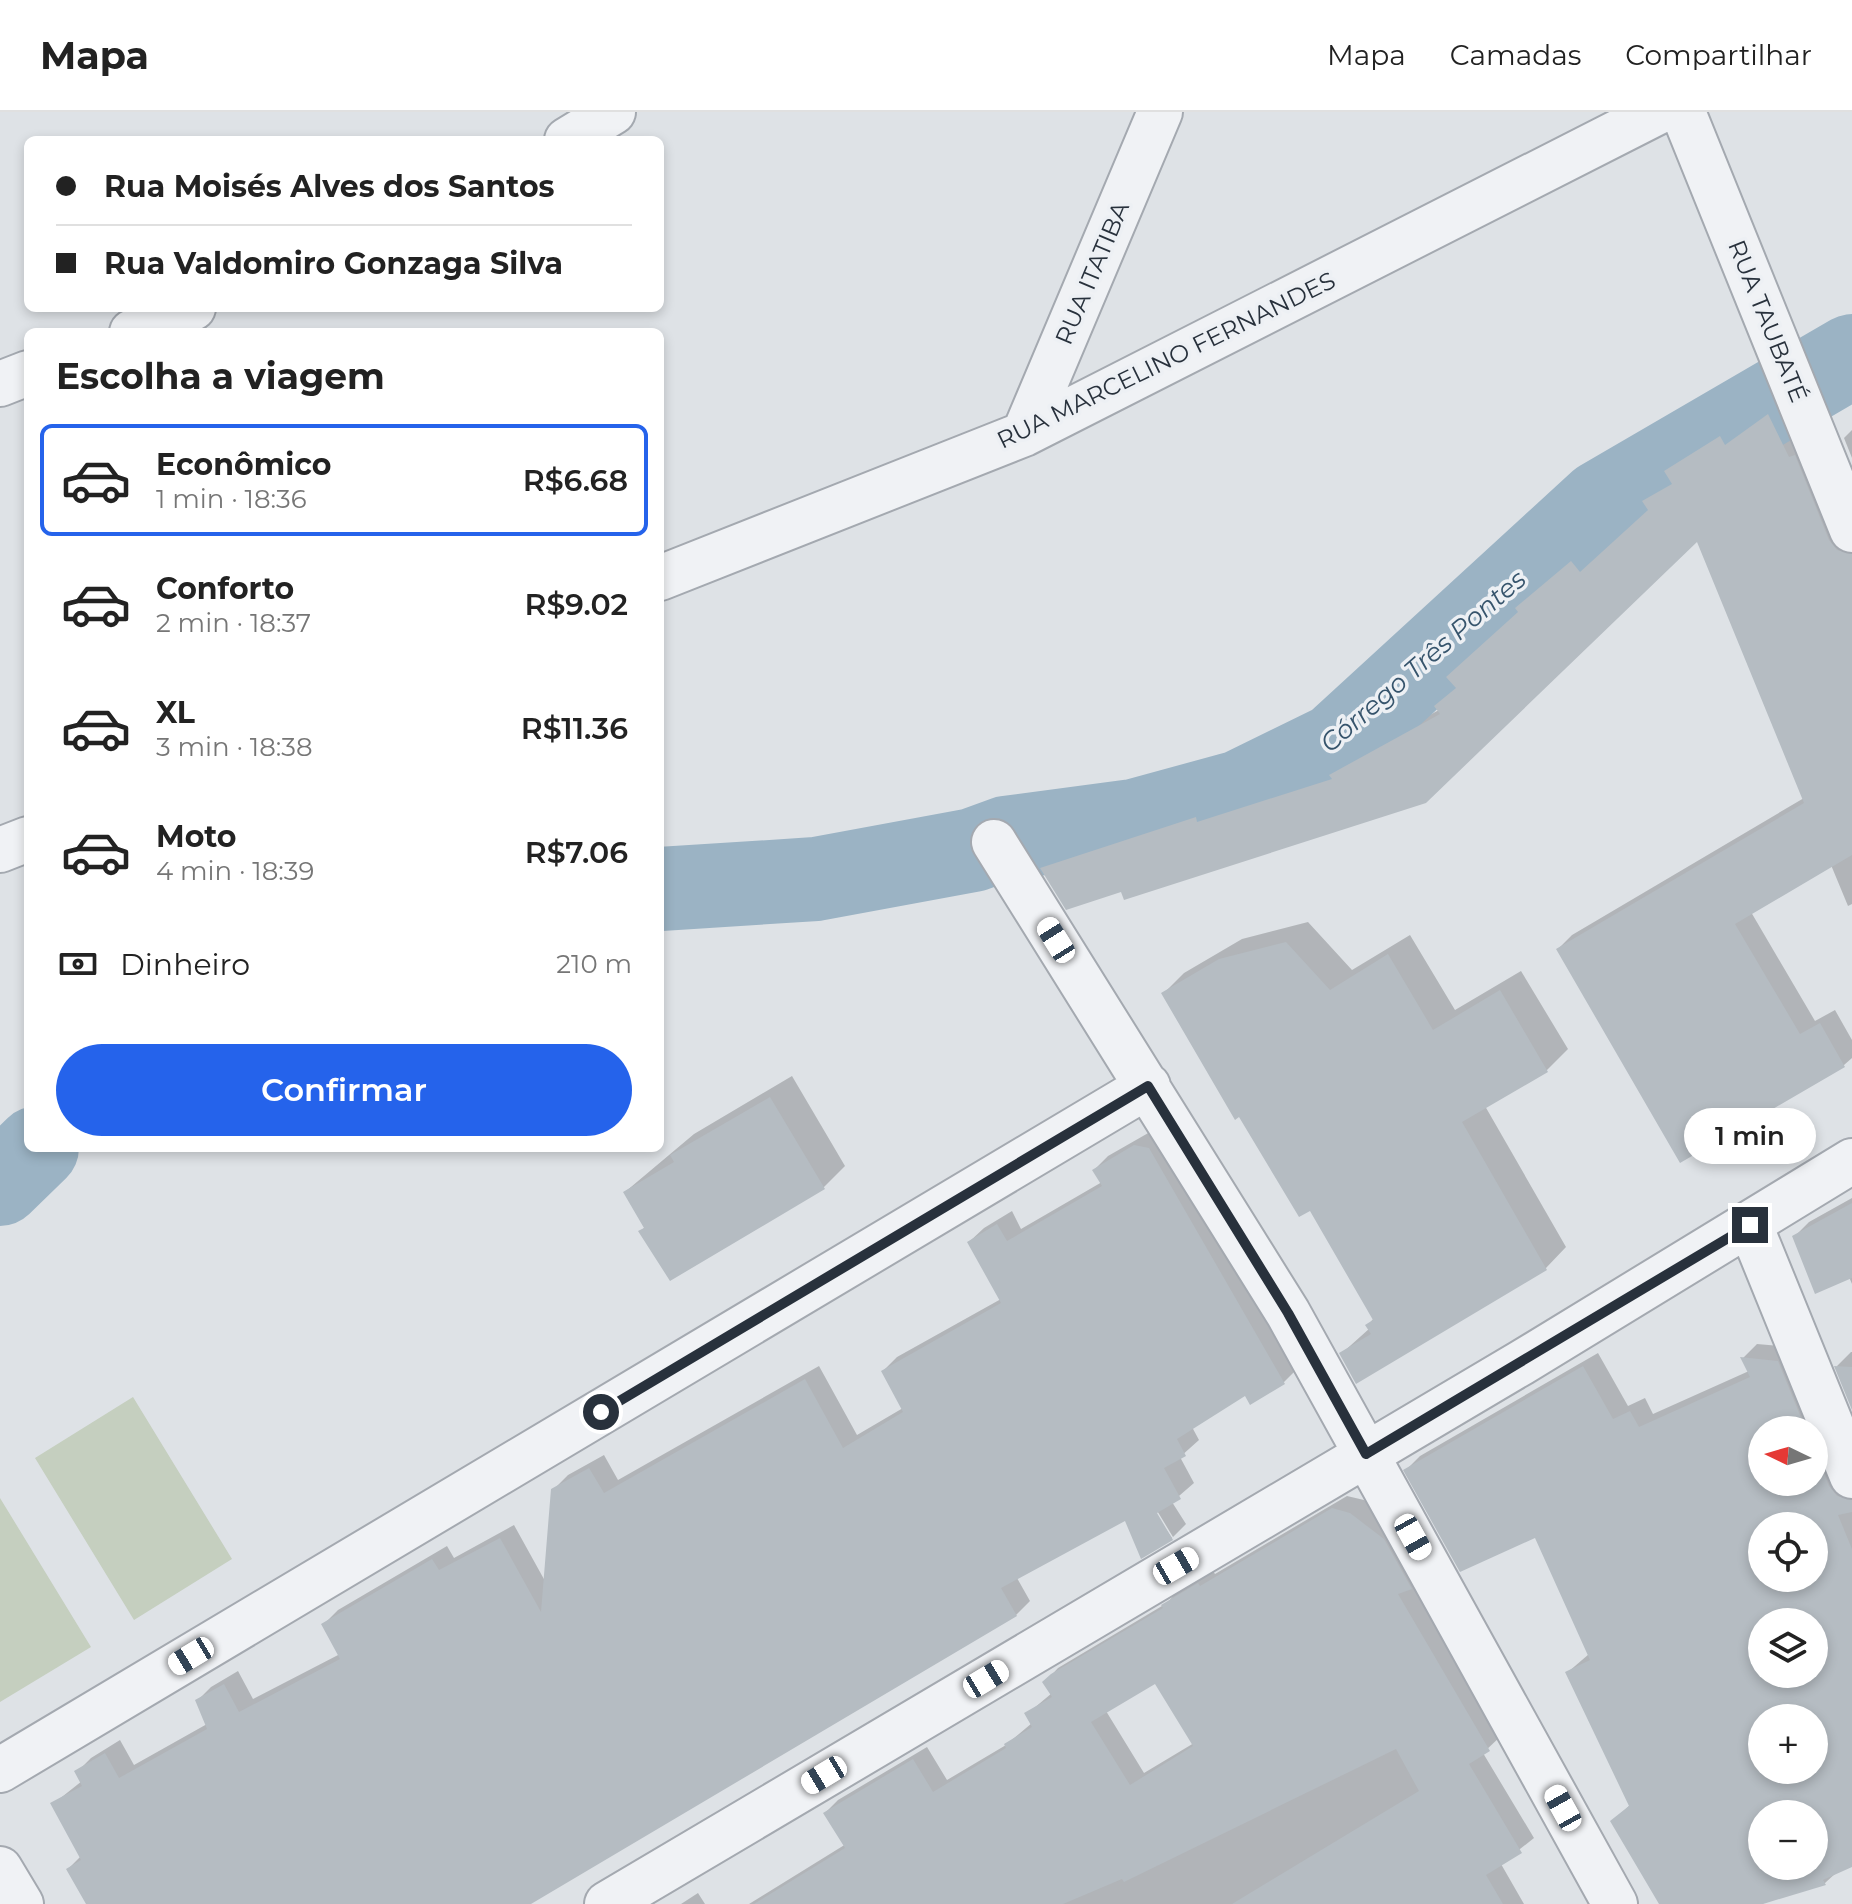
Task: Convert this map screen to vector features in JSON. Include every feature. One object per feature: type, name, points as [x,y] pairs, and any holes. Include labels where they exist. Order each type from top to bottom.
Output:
[{"type":"street","points":[[574,136],[613,112]]},
{"type":"street","name":"RUA ITATIBA","points":[[1024,434],[1160,112]]},
{"type":"street","name":"RUA MARCELINO FERNANDES","points":[[664,576],[1024,434],[1658,112]]},
{"type":"street","name":"RUA TAUBATÉ","points":[[1683,112],[1852,530]]},
{"type":"street","points":[[142,328],[183,312]]},
{"type":"street","points":[[0,384],[24,375]]},
{"type":"street","points":[[0,850],[24,841]]},
{"type":"street","points":[[994,842],[1288,1313],[1615,1904]]},
{"type":"street","points":[[0,1770],[1148,1086]]},
{"type":"street","points":[[607,1904],[1750,1225],[1852,1161]]},
{"type":"street","points":[[1750,1225],[1852,1476]]},
{"type":"street","points":[[0,1869],[21,1904]]},
{"type":"green space","points":[[133,1397],[232,1559],[134,1620],[35,1458]]},
{"type":"green space","points":[[0,1498],[91,1647],[0,1702]]},
{"type":"building","points":[[1768,414],[1789,457],[1795,455],[1829,540],[1837,550],[1852,554],[1852,855],[1735,924],[1800,1034],[1820,1023],[1845,1067],[1680,1163],[1556,949],[1804,803],[1697,542],[1426,803],[1124,900],[1121,892],[1066,910],[1040,868],[1196,817],[1197,822],[1332,779],[1329,775],[1440,714],[1434,706],[1456,688],[1446,677],[1518,612],[1515,608],[1571,561],[1580,572],[1648,510],[1642,501],[1672,484],[1664,471],[1720,436],[1725,445]]},
{"type":"building","points":[[1286,942],[1330,990],[1388,954],[1433,1030],[1500,990],[1548,1072],[1462,1122],[1547,1270],[1356,1384],[1339,1353],[1371,1334],[1365,1325],[1373,1320],[1310,1211],[1299,1217],[1239,1117],[1235,1120],[1161,993],[1219,959]]},
{"type":"building","points":[[770,1097],[825,1189],[670,1281],[638,1231],[644,1228],[623,1192],[674,1162],[670,1155]]},
{"type":"building","points":[[1134,1145],[1149,1148],[1285,1384],[1250,1405],[1245,1396],[1177,1439],[1186,1456],[1164,1468],[1181,1499],[1157,1513],[1173,1540],[1141,1559],[1125,1521],[1001,1588],[1017,1616],[531,1904],[86,1904],[66,1869],[81,1860],[50,1803],[82,1786],[74,1771],[105,1753],[119,1778],[207,1729],[195,1700],[224,1684],[239,1712],[340,1659],[321,1624],[432,1559],[439,1570],[500,1538],[541,1612],[551,1489],[589,1468],[604,1493],[805,1379],[843,1448],[903,1412],[881,1371],[1001,1303],[967,1242],[997,1224],[1007,1241],[1102,1186],[1092,1170]]},
{"type":"building","points":[[1852,1203],[1852,1278],[1815,1294],[1792,1236]]},
{"type":"building","points":[[1740,1357],[1778,1361],[1800,1416],[1748,1416],[1748,1496],[1828,1496],[1828,1484],[1837,1496],[1852,1500],[1852,1512],[1838,1515],[1852,1549],[1852,1867],[1828,1878],[1828,1800],[1748,1800],[1748,1880],[1823,1880],[1826,1885],[1763,1904],[1659,1904],[1610,1821],[1629,1806],[1565,1672],[1590,1660],[1535,1538],[1460,1572],[1403,1470],[1583,1366],[1613,1419],[1630,1411],[1639,1427],[1750,1377]]},
{"type":"building","points":[[1834,1366],[1852,1367],[1852,1410]]},
{"type":"building","points":[[1332,1508],[1350,1513],[1384,1539],[1412,1589],[1398,1594],[1490,1751],[1469,1764],[1522,1853],[1486,1875],[1503,1904],[1232,1904],[1419,1791],[1396,1749],[1124,1882],[1122,1879],[1063,1904],[754,1904],[845,1848],[823,1813],[913,1759],[933,1792],[1006,1748],[1004,1744],[1032,1727],[1024,1713],[1052,1697],[1042,1682],[1051,1674],[1163,1608],[1161,1605],[1198,1583],[1200,1586]],"holes":[[[1155,1684],[1193,1746],[1130,1785],[1091,1722]]]},
{"type":"waterway","name":"Córrego Três Pontes","points":[[664,889],[816,879],[973,850],[1006,838],[1134,821],[1240,792],[1336,745],[1601,502],[1852,356]]},
{"type":"waterway","name":"Córrego Três Pontes","points":[[0,1184],[33,1152]]},
{"type":"route","points":[[601,1412],[1148,1086],[1288,1313],[1366,1454],[1750,1225]]}]
